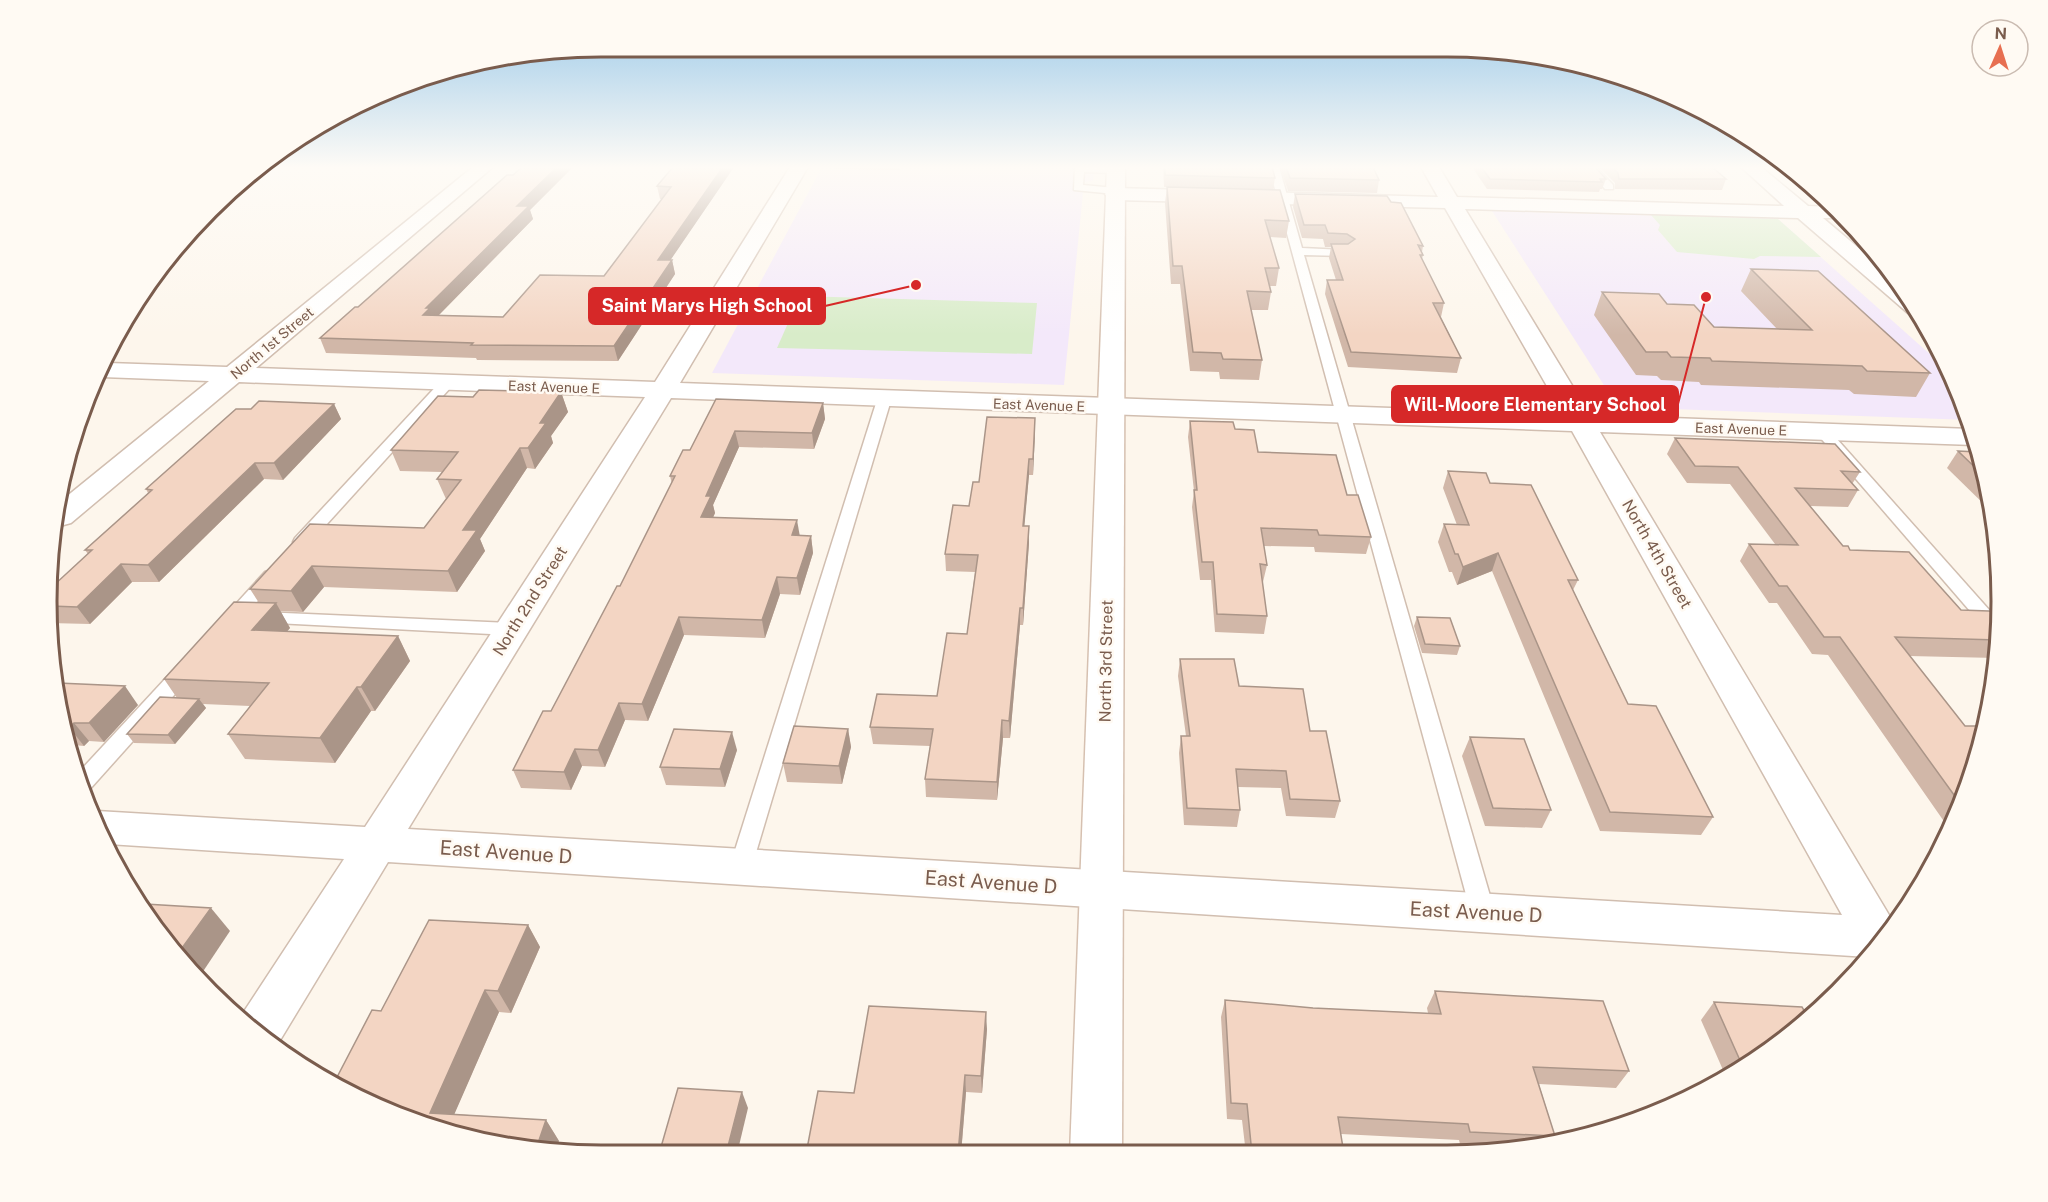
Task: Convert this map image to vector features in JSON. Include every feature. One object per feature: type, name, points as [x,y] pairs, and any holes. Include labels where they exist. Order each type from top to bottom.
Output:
[{"type":"street","name":"North 1st Street","points":[[64,515],[417,223]]},
{"type":"street","name":"North 2nd Street","points":[[262,1026],[662,391],[765,223]]},
{"type":"street","name":"North 3rd Street","points":[[1096,1145],[1114,223]]},
{"type":"street","name":"North 4th Street","points":[[1463,223],[1879,932]]},
{"type":"street","points":[[1815,223],[1892,288]]},
{"type":"street","name":"East Avenue E","points":[[108,370],[884,400],[1965,437]]},
{"type":"street","name":"East Avenue D","points":[[106,828],[1874,938]]},
{"type":"lane","points":[[1289,223],[1483,913]]},
{"type":"lane","points":[[1297,251],[1344,253]]},
{"type":"lane","points":[[217,634],[447,383]]},
{"type":"lane","points":[[741,866],[884,400]]},
{"type":"lane","points":[[1823,432],[1990,623]]},
{"type":"lane","points":[[233,617],[512,629]]},
{"type":"lane","points":[[87,778],[201,652]]},
{"type":"shaded area","points":[[792,223],[1080,223],[1064,385],[712,373]]},
{"type":"shaded area","points":[[1500,223],[1783,223],[1934,357],[1960,420],[1618,407]]},
{"type":"green space","points":[[1658,223],[1783,223],[1821,257],[1760,256],[1754,259],[1677,252],[1658,230]]},
{"type":"green space","points":[[800,296],[1037,303],[1032,354],[777,348]]},
{"type":"building","points":[[453,223],[512,223],[426,308],[430,308],[423,315],[503,317],[540,275],[604,276],[644,223],[684,223],[658,260],[672,260],[614,346],[471,345],[473,343],[320,338],[355,307],[358,307]]},
{"type":"building","points":[[1170,223],[1266,223],[1279,268],[1265,268],[1271,292],[1247,291],[1262,360],[1223,359],[1221,353],[1193,352],[1182,266],[1173,266]]},
{"type":"building","points":[[1303,223],[1411,223],[1423,246],[1418,245],[1423,255],[1420,255],[1444,303],[1433,303],[1461,358],[1351,352],[1327,280],[1343,280],[1331,244],[1348,244],[1355,239],[1347,234],[1328,233],[1325,225],[1304,225]]},
{"type":"building","points":[[1751,269],[1818,271],[1930,373],[1867,371],[1862,366],[1712,361],[1710,358],[1671,357],[1667,352],[1646,352],[1602,292],[1659,294],[1667,304],[1694,305],[1714,327],[1812,330]]},
{"type":"building","points":[[479,390],[561,392],[540,423],[546,423],[528,448],[520,448],[463,530],[477,530],[448,571],[312,566],[291,591],[250,589],[310,524],[424,528],[461,480],[437,479],[458,452],[391,450],[438,396],[473,397]]},
{"type":"building","points":[[716,399],[823,403],[812,433],[735,431],[706,496],[711,496],[701,517],[797,520],[792,535],[811,536],[797,578],[777,577],[762,620],[679,617],[642,704],[619,703],[598,750],[575,749],[564,772],[513,770],[543,711],[551,711],[617,586],[620,586],[675,476],[670,476],[683,450],[690,450]]},
{"type":"building","points":[[259,401],[334,404],[274,463],[255,463],[148,565],[121,564],[77,607],[57,606],[58,582],[92,550],[85,550],[152,490],[146,489],[236,409],[251,409]]},
{"type":"building","points":[[987,417],[1035,418],[1033,459],[1029,459],[1023,526],[1029,526],[1023,608],[1020,608],[1009,721],[1002,720],[997,782],[925,779],[933,729],[870,727],[877,694],[937,696],[947,633],[967,634],[978,555],[945,554],[953,505],[969,506],[973,482],[979,482]]},
{"type":"building","points":[[1190,421],[1233,422],[1235,429],[1254,430],[1258,452],[1336,455],[1347,495],[1358,495],[1371,537],[1319,535],[1317,530],[1261,528],[1267,565],[1260,564],[1267,616],[1217,614],[1213,562],[1202,562],[1194,490],[1197,490]]},
{"type":"building","points":[[1675,438],[1835,444],[1860,472],[1841,471],[1858,490],[1795,488],[1843,546],[1848,546],[1850,550],[1909,552],[1961,610],[1991,611],[1990,640],[1895,637],[1965,726],[1976,726],[1955,796],[1840,637],[1824,637],[1787,586],[1779,586],[1749,544],[1798,545],[1738,467],[1695,466]]},
{"type":"building","points":[[1958,451],[1970,452],[1974,466]]},
{"type":"building","points":[[1448,471],[1486,473],[1490,483],[1531,485],[1578,580],[1568,580],[1628,704],[1656,706],[1713,817],[1610,812],[1498,553],[1463,567],[1458,554],[1455,554],[1444,524],[1469,525]]},
{"type":"building","points":[[234,602],[276,603],[252,630],[398,636],[320,738],[228,734],[269,683],[164,679]]},
{"type":"building","points":[[1417,617],[1450,618],[1460,646],[1425,644]]},
{"type":"building","points":[[1180,659],[1234,659],[1239,686],[1303,689],[1310,731],[1326,731],[1340,801],[1290,799],[1286,771],[1236,769],[1240,810],[1187,808],[1181,736],[1190,736]]},
{"type":"building","points":[[64,683],[125,686],[89,723],[72,725]]},
{"type":"building","points":[[160,697],[199,699],[168,735],[127,734]]},
{"type":"building","points":[[794,726],[848,729],[839,766],[783,763]]},
{"type":"building","points":[[674,729],[732,732],[720,769],[660,767]]},
{"type":"building","points":[[1470,737],[1524,739],[1551,810],[1493,808]]},
{"type":"building","points":[[150,904],[211,908],[182,948]]},
{"type":"building","points":[[429,920],[528,925],[498,991],[485,990],[430,1113],[546,1120],[539,1141],[495,1135],[426,1116],[393,1104],[337,1077],[372,1010],[381,1011]]},
{"type":"building","points":[[1435,991],[1603,1001],[1629,1071],[1533,1067],[1553,1135],[1470,1132],[1468,1124],[1338,1117],[1343,1145],[1251,1145],[1247,1104],[1231,1103],[1225,1000],[1313,1008],[1441,1014]]},
{"type":"building","points":[[1714,1002],[1802,1007],[1805,1011],[1778,1033],[1739,1059]]},
{"type":"building","points":[[869,1006],[986,1012],[981,1076],[965,1075],[959,1145],[808,1145],[818,1091],[854,1093]]},
{"type":"building","points":[[678,1088],[742,1092],[728,1145],[662,1145]]},
{"type":"place","name":"Saint Marys High School","points":[[916,285]]},
{"type":"place","name":"Will-Moore Elementary School","points":[[1706,297]]}]
